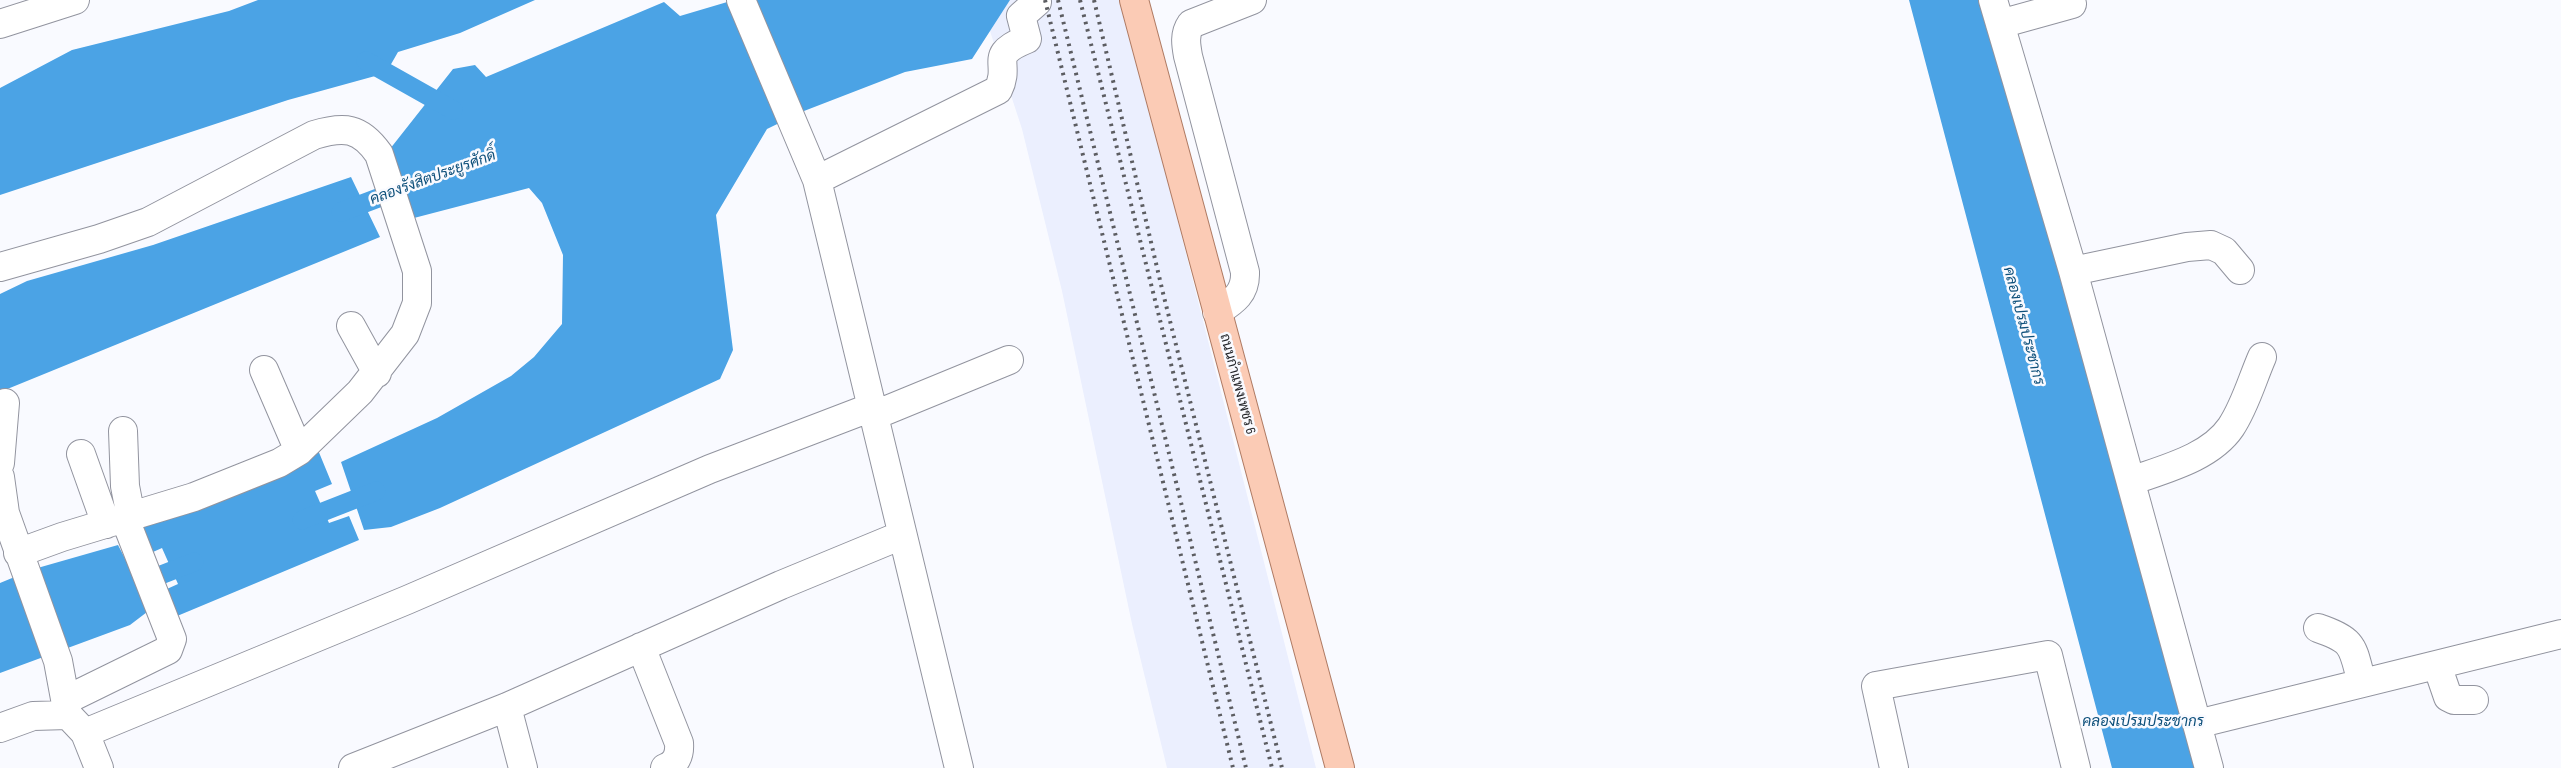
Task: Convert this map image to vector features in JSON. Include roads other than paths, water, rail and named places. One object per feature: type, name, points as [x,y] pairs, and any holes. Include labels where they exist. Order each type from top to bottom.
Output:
[{"type":"main road","name":"ถนนกำแพงเพชร 6","points":[[1134,0],[1340,768]]},
{"type":"street","points":[[0,24],[75,0]]},
{"type":"street","points":[[741,0],[817,180],[959,768]]},
{"type":"street","points":[[1217,312],[1235,300],[1242,292],[1245,283],[1245,272],[1188,56],[1187,29],[1191,24],[1252,0]]},
{"type":"street","points":[[817,180],[998,90],[1003,80],[1001,59],[1006,49],[1027,39],[1021,16],[1037,2]]},
{"type":"street","points":[[2072,4],[1996,12],[2073,271],[2209,768]]},
{"type":"street","points":[[0,267],[99,240],[148,222],[314,135],[335,129],[355,131],[368,139],[379,154],[416,271],[417,302],[405,334],[377,373],[299,451],[279,463],[194,497],[121,520],[21,559]]},
{"type":"street","points":[[2073,271],[2187,247],[2211,245],[2224,251],[2240,270]]},
{"type":"street","points":[[350,326],[377,373]]},
{"type":"street","points":[[2131,481],[2195,456],[2215,443],[2230,428],[2262,357]]},
{"type":"street","points":[[0,728],[32,716],[73,716],[407,600],[710,469],[874,411],[1009,360]]},
{"type":"street","points":[[264,370],[299,451]]},
{"type":"street","points":[[0,463],[5,403]]},
{"type":"street","points":[[121,520],[125,486],[124,431]]},
{"type":"street","points":[[73,716],[168,650],[172,639],[137,549],[80,454]]},
{"type":"street","points":[[0,477],[5,512],[58,662],[73,716],[99,768]]},
{"type":"street","points":[[352,768],[508,707],[641,647],[902,535]]},
{"type":"street","points":[[2318,628],[2344,638],[2352,645],[2362,683]]},
{"type":"street","points":[[2197,724],[2561,634]]},
{"type":"street","points":[[641,647],[679,743],[680,752],[670,767]]},
{"type":"street","points":[[1894,768],[1876,686],[2048,655],[2076,768]]},
{"type":"street","points":[[2437,665],[2448,697],[2454,700],[2474,700]]},
{"type":"street","points":[[508,707],[523,768]]},
{"type":"water","points":[[258,0],[535,0],[460,33],[398,52],[386,73],[288,100],[0,195],[0,88],[72,50],[229,11]]},
{"type":"water","points":[[734,0],[1010,0],[972,59],[905,72],[804,111],[767,129],[716,215],[733,350],[720,379],[440,508],[391,527],[364,530],[341,462],[437,418],[511,376],[534,357],[562,324],[563,255],[542,203],[529,188],[414,218],[386,154],[453,69],[475,65],[486,77],[664,2],[680,16]]},
{"type":"water","name":"คลองเปรมประชากร","points":[[1909,0],[1982,0],[2198,768],[2112,768]]},
{"type":"water","points":[[351,177],[380,237],[0,392],[0,294],[27,281],[153,245]]},
{"type":"water","points":[[318,450],[332,484],[315,491],[329,523],[349,516],[359,540],[170,619],[158,593],[178,584],[162,548],[144,556],[132,528]]},
{"type":"water","points":[[118,545],[151,609],[130,625],[0,673],[0,583],[34,569]]},
{"type":"waterway","points":[[366,61],[453,110]]},
{"type":"waterway","name":"คลองรังสิตประยูรศักดิ์","points":[[341,212],[402,189]]},
{"type":"waterway","points":[[302,520],[376,491]]},
{"type":"waterway","points":[[138,584],[194,562]]},
{"type":"railway","points":[[1045,0],[1233,768]]},
{"type":"railway","points":[[1058,0],[1246,768]]},
{"type":"railway","points":[[1080,0],[1272,768]]},
{"type":"railway","points":[[1094,0],[1163,293],[1282,768]]}]
